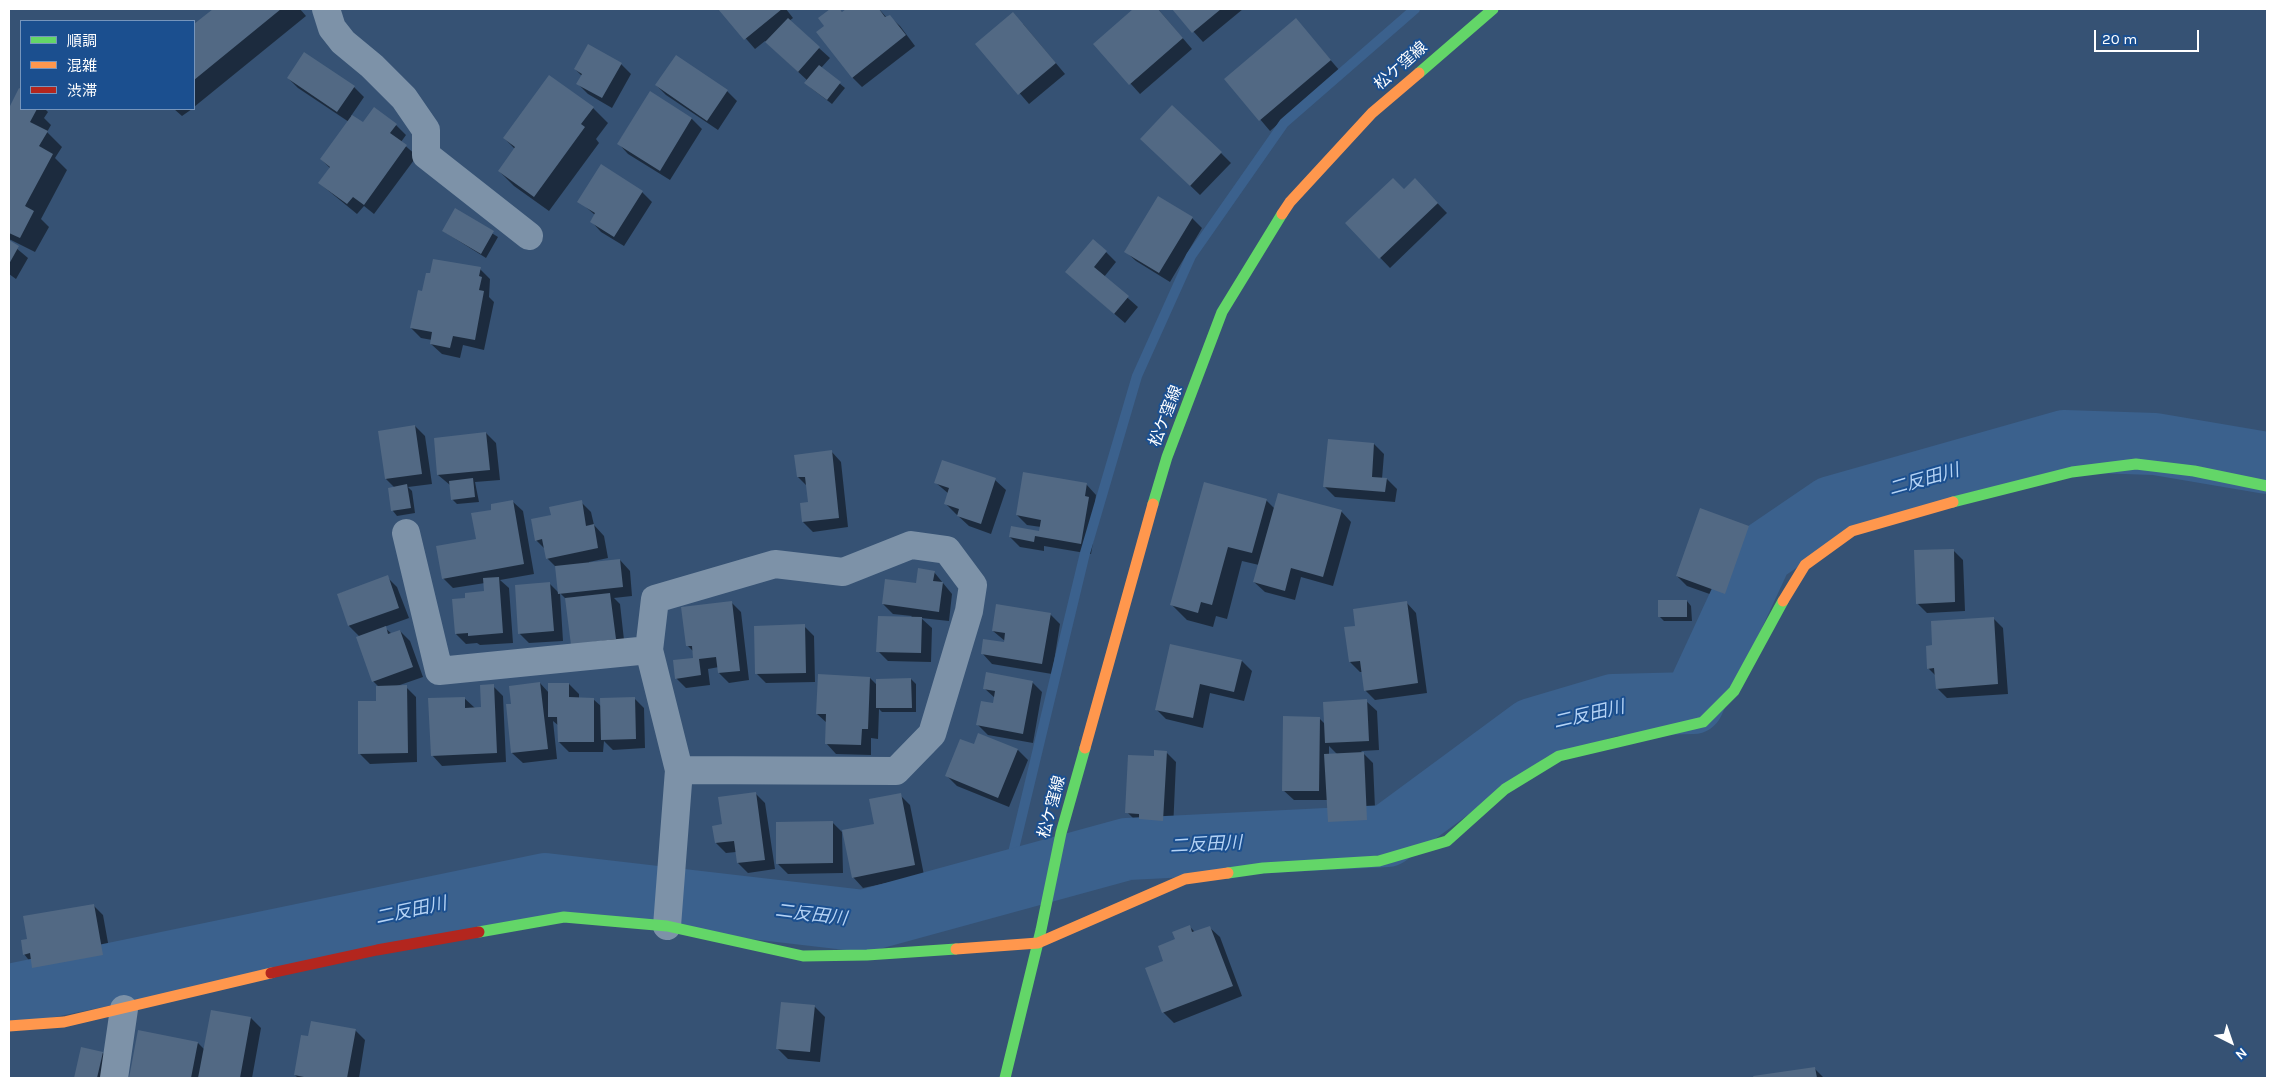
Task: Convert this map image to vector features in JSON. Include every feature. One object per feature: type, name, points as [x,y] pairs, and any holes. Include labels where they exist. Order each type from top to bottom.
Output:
[{"type":"street","points":[[326,9],[332,28],[343,42],[372,66],[404,98],[426,130],[426,155],[529,236]]},
{"type":"street","name":"松ケ窪線","points":[[1038,943],[1061,834],[1130,583],[1167,457],[1222,312],[1290,202],[1372,113],[1493,9]]},
{"type":"street","points":[[9,1026],[64,1022],[124,1009],[193,990],[377,950],[564,917],[667,926],[803,956],[867,955],[1038,943],[1184,880],[1263,868],[1379,861],[1447,841],[1505,789],[1559,756],[1702,722],[1734,691],[1769,625],[1805,565],[1852,530],[1959,500],[2072,472],[2136,464],[2194,471],[2267,486]]},
{"type":"street","points":[[406,533],[439,671],[649,650]]},
{"type":"street","points":[[667,926],[679,770],[649,650],[655,599],[776,564],[843,572],[911,545],[947,550],[973,585],[969,611],[932,734],[896,771],[679,770]]},
{"type":"street","points":[[1005,1078],[1038,943]]},
{"type":"street","points":[[114,1078],[124,1009]]},
{"type":"building","points":[[213,9],[281,9],[195,79],[195,23]]},
{"type":"building","points":[[718,9],[782,9],[744,40]]},
{"type":"building","points":[[830,9],[840,9],[842,12],[846,9],[879,9],[885,17],[890,15],[906,35],[852,78],[816,32],[824,26],[818,18]]},
{"type":"building","points":[[1133,9],[1158,9],[1183,38],[1129,85],[1093,44]]},
{"type":"building","points":[[1172,9],[1221,9],[1192,33]]},
{"type":"building","points":[[1013,12],[1056,63],[1018,95],[975,44]]},
{"type":"building","points":[[788,18],[820,47],[798,72],[765,42]]},
{"type":"building","points":[[1296,18],[1331,60],[1259,121],[1224,79]]},
{"type":"building","points":[[588,44],[622,63],[602,98],[576,84],[582,74],[574,69]]},
{"type":"building","points":[[304,52],[355,86],[337,112],[287,78]]},
{"type":"building","points":[[676,55],[728,90],[707,121],[655,85]]},
{"type":"building","points":[[819,65],[841,82],[827,100],[804,83]]},
{"type":"building","points":[[549,75],[594,107],[581,124],[585,127],[534,197],[498,171],[515,147],[503,138]]},
{"type":"building","points":[[20,88],[20,110],[36,110],[30,122],[48,131],[39,146],[53,154],[25,206],[34,211],[20,238],[9,233],[9,108]]},
{"type":"building","points":[[650,91],[692,118],[660,171],[617,144]]},
{"type":"building","points":[[1172,105],[1222,152],[1190,186],[1140,139]]},
{"type":"building","points":[[374,107],[397,124],[390,133],[407,145],[364,205],[353,197],[347,204],[318,183],[330,167],[320,159],[352,115],[363,122]]},
{"type":"building","points":[[601,164],[643,191],[614,237],[590,222],[595,213],[577,202]]},
{"type":"building","points":[[1393,178],[1404,189],[1415,178],[1438,203],[1379,259],[1345,223]]},
{"type":"building","points":[[1158,196],[1193,217],[1159,273],[1124,252]]},
{"type":"building","points":[[455,208],[494,231],[481,254],[442,231]]},
{"type":"building","points":[[1093,239],[1107,251],[1094,267],[1129,296],[1114,314],[1065,272]]},
{"type":"building","points":[[9,240],[19,246],[9,264]]},
{"type":"building","points":[[433,259],[481,267],[479,276],[482,277],[479,290],[484,291],[475,340],[453,336],[450,348],[430,344],[432,332],[410,328],[418,290],[422,291],[426,273],[430,273]]},
{"type":"building","points":[[415,425],[422,474],[385,479],[378,431]]},
{"type":"building","points":[[486,432],[490,470],[437,475],[434,438]]},
{"type":"building","points":[[1328,439],[1374,443],[1372,477],[1387,478],[1385,492],[1323,487]]},
{"type":"building","points":[[832,450],[839,518],[802,522],[800,503],[808,502],[805,477],[797,477],[794,455]]},
{"type":"building","points":[[942,460],[996,478],[981,524],[957,516],[959,509],[944,504],[949,488],[934,483]]},
{"type":"building","points":[[1023,472],[1087,483],[1085,496],[1089,497],[1081,544],[1035,536],[1034,542],[1009,537],[1011,526],[1039,531],[1041,520],[1016,515]]},
{"type":"building","points":[[473,478],[475,497],[451,500],[449,481]]},
{"type":"building","points":[[1204,482],[1267,499],[1252,553],[1228,547],[1212,605],[1201,602],[1198,613],[1170,605]]},
{"type":"building","points":[[407,484],[411,508],[391,511],[388,488]]},
{"type":"building","points":[[1278,493],[1342,510],[1323,577],[1291,568],[1285,591],[1253,582]]},
{"type":"building","points":[[513,500],[524,564],[442,579],[436,546],[476,539],[471,513],[491,510],[491,504]]},
{"type":"building","points":[[582,500],[586,526],[594,524],[598,548],[546,559],[542,539],[535,541],[531,519],[551,515],[549,507]]},
{"type":"building","points":[[1700,508],[1749,526],[1725,594],[1676,576]]},
{"type":"building","points":[[1954,549],[1955,602],[1916,604],[1914,550]]},
{"type":"building","points":[[620,559],[623,587],[558,594],[555,566]]},
{"type":"building","points":[[918,568],[935,571],[933,581],[943,582],[939,612],[882,604],[885,579],[916,583]]},
{"type":"building","points":[[388,575],[399,608],[348,626],[337,594]]},
{"type":"building","points":[[499,577],[503,633],[468,636],[468,633],[455,634],[452,599],[465,598],[465,593],[484,591],[483,578]]},
{"type":"building","points":[[550,582],[554,631],[518,634],[515,585]]},
{"type":"building","points":[[610,593],[616,639],[571,645],[565,598]]},
{"type":"building","points":[[1658,600],[1687,600],[1687,617],[1658,617]]},
{"type":"building","points":[[732,601],[740,671],[718,673],[716,657],[699,659],[701,675],[675,679],[673,660],[693,658],[692,646],[686,646],[681,607]]},
{"type":"building","points":[[1407,601],[1418,683],[1364,691],[1360,661],[1349,662],[1344,627],[1355,626],[1353,609]]},
{"type":"building","points":[[996,604],[1051,613],[1042,664],[981,654],[983,639],[1004,642],[1005,633],[992,631]]},
{"type":"building","points":[[878,616],[922,617],[921,653],[876,652]]},
{"type":"building","points":[[1994,617],[1998,684],[1936,689],[1934,668],[1927,669],[1926,646],[1932,645],[1931,621]]},
{"type":"building","points":[[805,624],[806,673],[755,674],[754,626]]},
{"type":"building","points":[[386,626],[388,634],[400,630],[413,667],[372,682],[356,637]]},
{"type":"building","points":[[1170,644],[1242,660],[1234,692],[1200,684],[1193,718],[1155,710]]},
{"type":"building","points":[[986,672],[1033,681],[1023,734],[976,725],[981,701],[993,703],[995,691],[983,689]]},
{"type":"building","points":[[818,674],[870,677],[868,729],[862,729],[861,745],[825,744],[826,714],[816,714]]},
{"type":"building","points":[[911,678],[912,708],[876,708],[876,679]]},
{"type":"building","points":[[540,682],[548,749],[511,753],[506,704],[511,704],[509,686]]},
{"type":"building","points":[[548,683],[569,683],[569,697],[594,698],[594,742],[558,742],[557,717],[548,717]]},
{"type":"building","points":[[494,684],[497,753],[431,756],[428,698],[465,697],[465,708],[481,707],[480,685]]},
{"type":"building","points":[[407,685],[408,753],[358,754],[358,701],[376,701],[376,686]]},
{"type":"building","points":[[635,697],[636,739],[601,740],[600,698]]},
{"type":"building","points":[[1367,699],[1369,741],[1325,743],[1323,702]]},
{"type":"building","points":[[1283,716],[1320,717],[1319,791],[1282,791]]},
{"type":"building","points":[[978,733],[1018,749],[998,798],[945,776],[960,739],[974,744]]},
{"type":"building","points":[[1154,750],[1167,751],[1163,821],[1139,819],[1139,814],[1125,813],[1128,755],[1154,756]]},
{"type":"building","points":[[1364,752],[1367,820],[1328,822],[1324,754]]},
{"type":"building","points":[[756,792],[765,860],[737,863],[734,841],[715,843],[712,826],[722,824],[718,797]]},
{"type":"building","points":[[901,793],[915,865],[852,878],[842,830],[874,824],[869,799]]},
{"type":"building","points":[[833,821],[833,863],[776,864],[776,822]]},
{"type":"building","points":[[94,904],[103,955],[32,968],[30,953],[23,955],[21,940],[27,939],[23,916]]},
{"type":"building","points":[[1190,925],[1192,932],[1210,926],[1233,986],[1162,1013],[1145,968],[1163,961],[1158,946],[1175,939],[1172,932]]},
{"type":"building","points":[[781,1002],[815,1005],[810,1052],[776,1049]]},
{"type":"building","points":[[211,1010],[251,1017],[240,1078],[198,1078]]},
{"type":"building","points":[[311,1021],[356,1029],[347,1078],[309,1078],[294,1075],[301,1035],[308,1036]]},
{"type":"building","points":[[138,1030],[198,1042],[191,1078],[129,1078]]},
{"type":"building","points":[[81,1047],[103,1052],[97,1078],[74,1078]]},
{"type":"building","points":[[1815,1067],[1817,1078],[1754,1078],[1753,1076]]},
{"type":"waterway","points":[[1006,882],[1085,553],[1137,376],[1191,256],[1284,123],[1415,9]]},
{"type":"waterway","name":"二反田川","points":[[9,995],[545,884],[864,921],[1127,849],[1387,836],[1532,729],[1613,705],[1693,703],[1762,554],[1831,507],[2064,441],[2155,444],[2267,463]]},
{"type":"traffic: fast","points":[[1419,73],[1493,9]]},
{"type":"traffic: fast","points":[[1153,504],[1167,457],[1222,312],[1282,214]]},
{"type":"traffic: fast","points":[[1953,502],[2072,472],[2136,464],[2194,471],[2267,486]]},
{"type":"traffic: fast","points":[[1228,873],[1263,868],[1379,861],[1447,841],[1505,789],[1559,756],[1703,722],[1734,691],[1783,601]]},
{"type":"traffic: fast","points":[[1005,1078],[1041,930],[1061,833],[1085,748]]},
{"type":"traffic: fast","points":[[479,932],[564,917],[667,926],[803,956],[867,955],[956,949]]},
{"type":"traffic: slow","points":[[1282,214],[1290,202],[1372,113],[1419,73]]},
{"type":"traffic: slow","points":[[1783,601],[1805,565],[1852,531],[1953,502]]},
{"type":"traffic: slow","points":[[1085,748],[1153,504]]},
{"type":"traffic: slow","points":[[956,949],[1038,943],[1185,879],[1228,873]]},
{"type":"traffic: slow","points":[[9,1026],[64,1022],[271,973]]},
{"type":"traffic: jam","points":[[271,973],[377,950],[479,932]]}]
